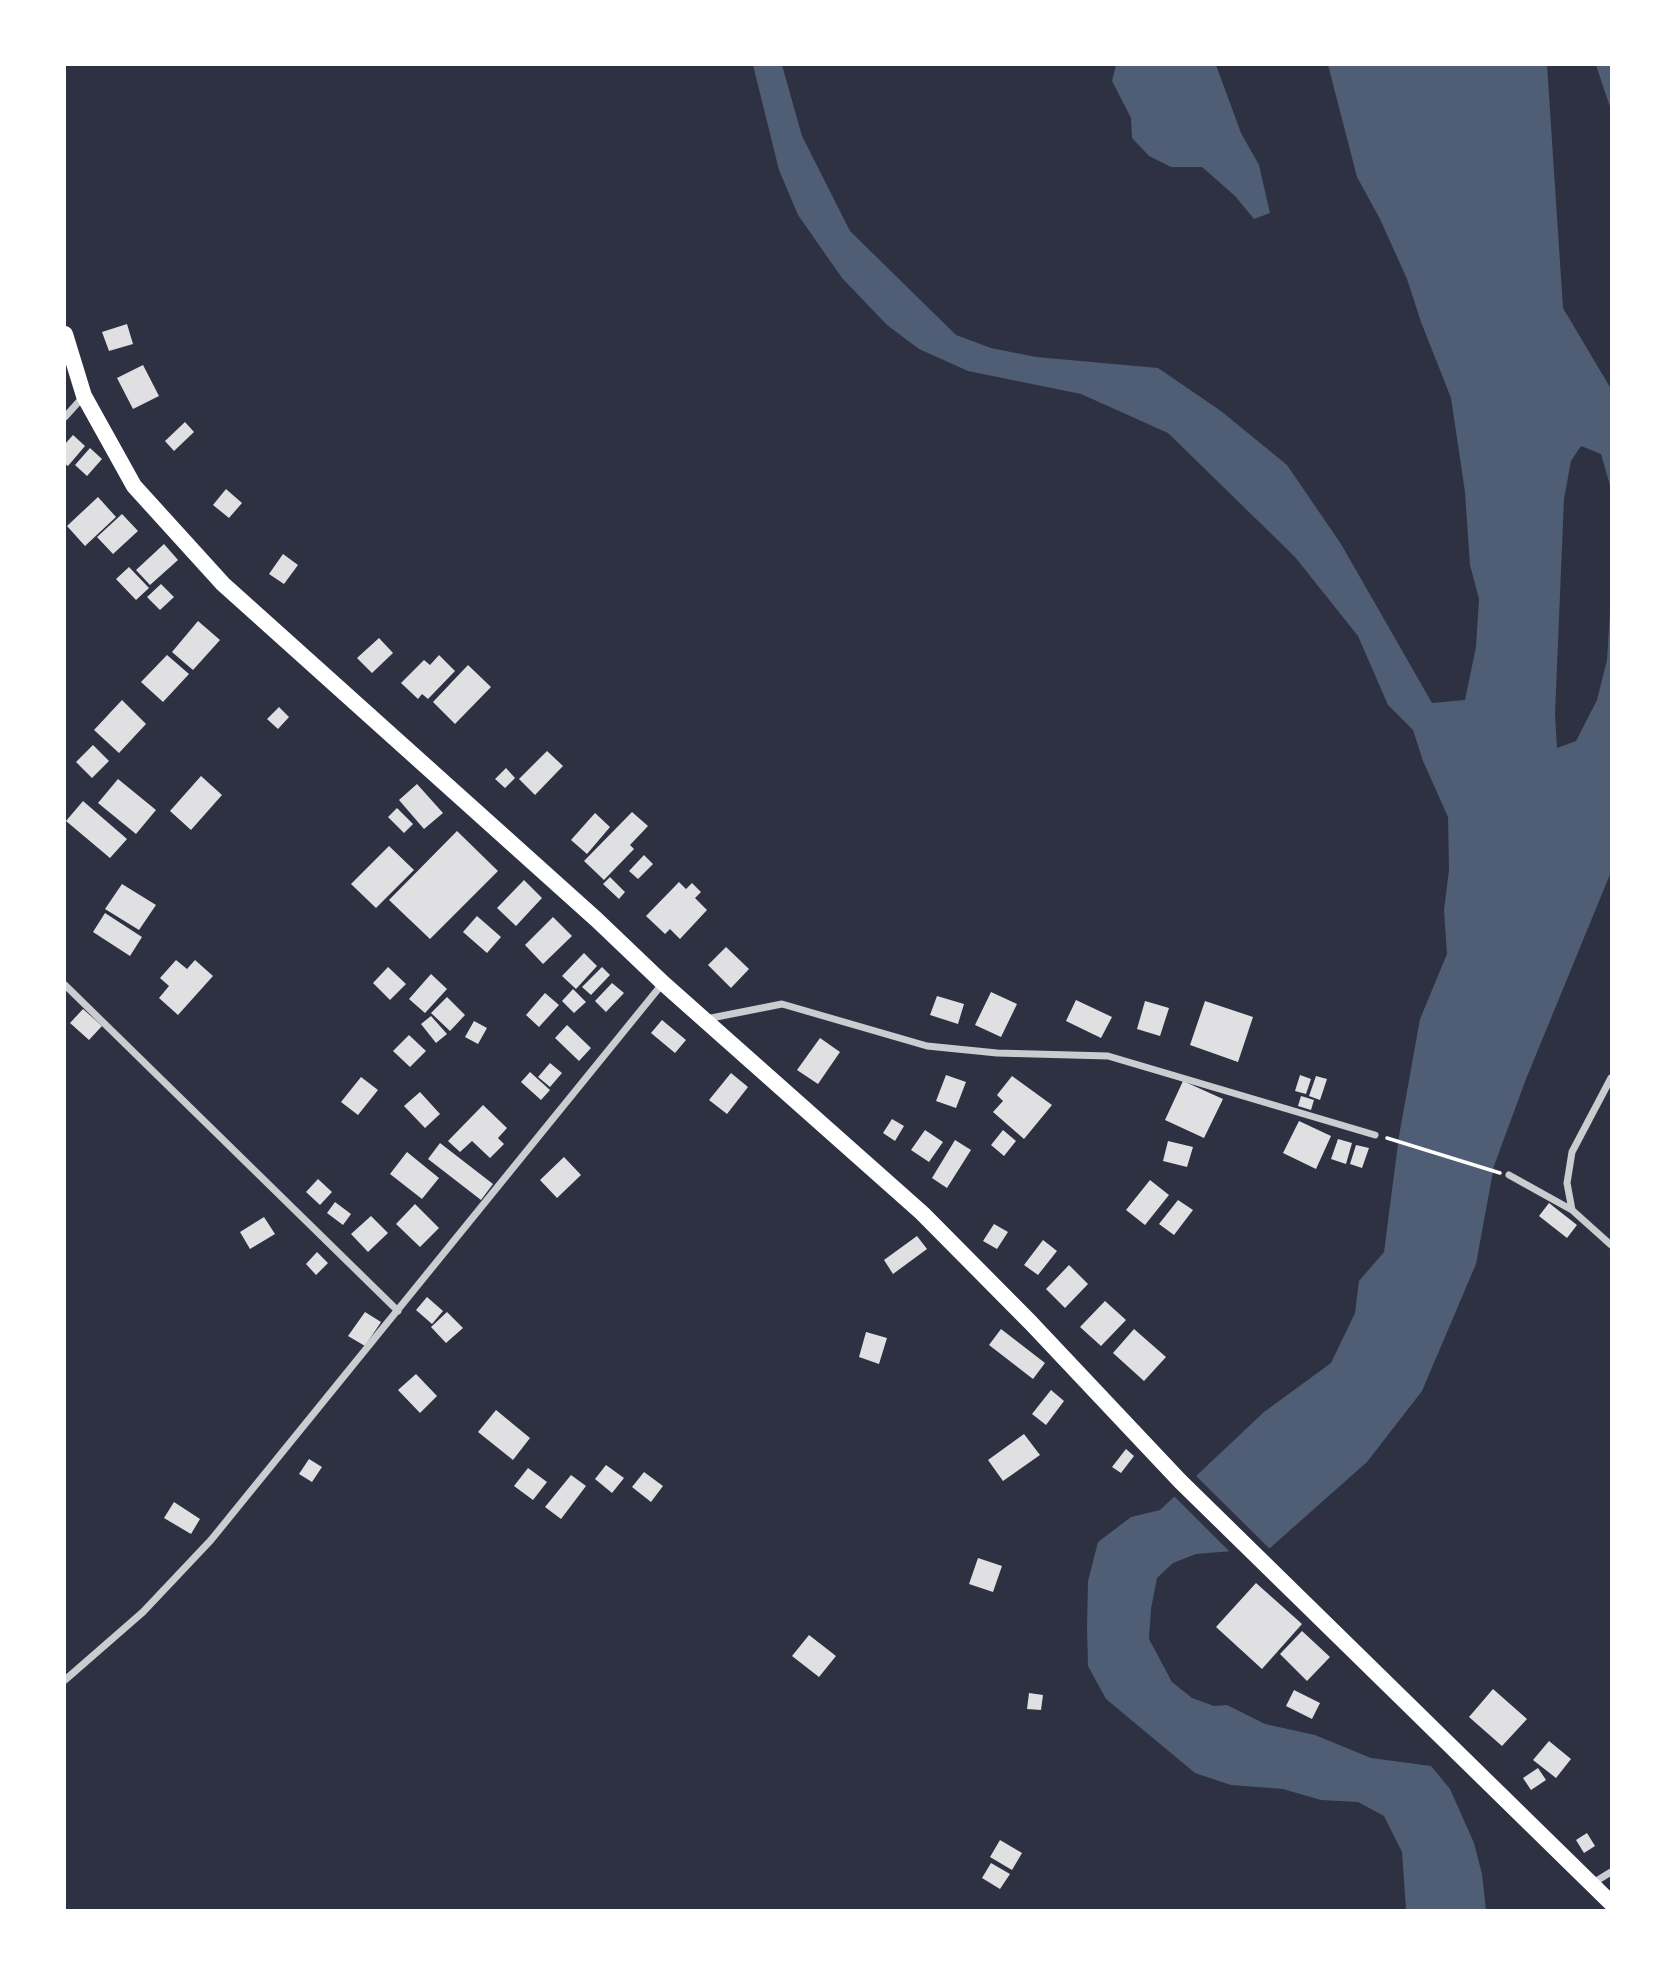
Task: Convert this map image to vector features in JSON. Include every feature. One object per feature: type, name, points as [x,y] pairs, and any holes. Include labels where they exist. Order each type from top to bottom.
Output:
[{"type":"highway","points":[[65,334],[84,396],[134,486],[223,584],[597,920],[704,1020],[922,1213],[1031,1323],[1180,1481],[1611,1902]]},
{"type":"street","points":[[65,417],[84,396]]},
{"type":"street","points":[[65,1679],[144,1612],[211,1540],[663,983]]},
{"type":"street","points":[[65,985],[398,1311]]},
{"type":"street","points":[[704,1020],[782,1004],[927,1046],[997,1052],[1108,1056],[1376,1135]]},
{"type":"street","points":[[1572,1210],[1567,1183],[1572,1153],[1611,1078]]},
{"type":"street","points":[[1508,1175],[1572,1210],[1611,1245]]},
{"type":"street","points":[[1592,1883],[1611,1872]]},
{"type":"path","points":[[1376,1135],[1508,1175]]},
{"type":"water","points":[[753,65],[782,65],[802,136],[850,231],[956,335],[991,348],[1036,357],[1158,368],[1221,411],[1287,465],[1341,544],[1432,703],[1465,700],[1476,647],[1479,599],[1470,565],[1465,492],[1451,398],[1407,279],[1380,219],[1357,177],[1328,65],[1547,65],[1563,308],[1611,389],[1611,489],[1601,454],[1581,446],[1571,461],[1564,499],[1555,714],[1557,748],[1576,741],[1597,700],[1607,660],[1611,596],[1611,872],[1526,1079],[1494,1166],[1476,1264],[1422,1391],[1367,1462],[1270,1548],[1196,1554],[1173,1563],[1157,1578],[1149,1639],[1172,1682],[1192,1698],[1214,1706],[1227,1705],[1265,1724],[1315,1735],[1371,1758],[1431,1766],[1450,1789],[1474,1843],[1482,1874],[1486,1910],[1406,1910],[1402,1852],[1384,1816],[1358,1802],[1321,1800],[1283,1789],[1231,1785],[1195,1773],[1106,1699],[1088,1666],[1088,1581],[1098,1542],[1131,1517],[1160,1510],[1264,1412],[1331,1363],[1355,1313],[1359,1281],[1384,1252],[1399,1136],[1420,1019],[1447,954],[1444,910],[1449,870],[1448,817],[1423,761],[1413,730],[1388,705],[1358,636],[1295,557],[1168,433],[1081,394],[968,371],[919,349],[887,325],[842,278],[798,215],[779,170]]},
{"type":"water","points":[[1116,65],[1216,65],[1241,133],[1259,165],[1270,213],[1254,219],[1235,196],[1202,167],[1171,167],[1149,156],[1132,138],[1131,118],[1112,81]]},
{"type":"water","points":[[1596,65],[1611,65],[1611,110]]},
{"type":"pier","points":[[1194,1474],[1272,1551],[1233,1555],[1172,1494]]},
{"type":"building","points":[[127,324],[133,344],[109,351],[102,332]]},
{"type":"building","points":[[143,365],[159,396],[133,409],[117,378]]},
{"type":"building","points":[[185,422],[194,432],[174,451],[165,441]]},
{"type":"building","points":[[73,435],[85,446],[68,466],[65,464],[65,444]]},
{"type":"building","points":[[90,448],[102,459],[87,476],[75,465]]},
{"type":"building","points":[[226,489],[242,503],[229,518],[213,505]]},
{"type":"building","points":[[98,497],[116,517],[85,546],[67,526]]},
{"type":"building","points":[[122,514],[138,531],[113,554],[97,537]]},
{"type":"building","points":[[164,544],[178,560],[150,585],[136,570]]},
{"type":"building","points":[[283,554],[298,565],[284,584],[269,574]]},
{"type":"building","points":[[129,567],[149,588],[136,600],[116,579]]},
{"type":"building","points":[[161,584],[174,597],[160,610],[147,597]]},
{"type":"building","points":[[198,621],[220,640],[193,670],[172,652]]},
{"type":"building","points":[[379,638],[393,653],[372,673],[357,658]]},
{"type":"building","points":[[167,655],[189,674],[163,702],[141,682]]},
{"type":"building","points":[[439,655],[455,671],[428,699],[422,694],[418,699],[401,683],[424,660],[430,665]]},
{"type":"building","points":[[468,665],[491,687],[455,724],[433,702]]},
{"type":"building","points":[[122,700],[146,724],[119,753],[94,730]]},
{"type":"building","points":[[279,707],[289,717],[278,729],[267,719]]},
{"type":"building","points":[[93,745],[109,761],[92,778],[76,762]]},
{"type":"building","points":[[547,751],[563,766],[535,795],[519,779]]},
{"type":"building","points":[[506,768],[515,778],[505,788],[495,779]]},
{"type":"building","points":[[201,776],[222,795],[191,830],[170,811]]},
{"type":"building","points":[[118,779],[156,810],[136,834],[98,803]]},
{"type":"building","points":[[417,784],[443,813],[424,829],[399,800]]},
{"type":"building","points":[[83,801],[127,839],[110,858],[66,821]]},
{"type":"building","points":[[397,808],[413,824],[404,833],[388,817]]},
{"type":"building","points":[[632,812],[648,826],[630,845],[634,849],[604,880],[584,861]]},
{"type":"building","points":[[595,813],[610,827],[587,854],[571,840]]},
{"type":"building","points":[[457,831],[498,871],[430,939],[389,900]]},
{"type":"building","points":[[389,846],[414,870],[376,908],[351,884]]},
{"type":"building","points":[[644,855],[653,864],[638,879],[629,871]]},
{"type":"building","points":[[610,877],[625,892],[619,899],[603,884]]},
{"type":"building","points":[[524,880],[542,898],[516,926],[497,908]]},
{"type":"building","points":[[679,882],[686,889],[692,883],[701,892],[695,898],[707,910],[680,939],[670,929],[665,934],[646,916]]},
{"type":"building","points":[[122,884],[156,905],[139,930],[105,909]]},
{"type":"building","points":[[105,913],[142,937],[130,956],[93,932]]},
{"type":"building","points":[[477,916],[501,937],[487,953],[463,932]]},
{"type":"building","points":[[553,917],[572,936],[543,964],[525,945]]},
{"type":"building","points":[[726,947],[749,969],[731,988],[708,965]]},
{"type":"building","points":[[584,953],[597,966],[576,989],[562,976]]},
{"type":"building","points":[[176,960],[187,969],[195,960],[213,976],[178,1015],[159,998],[169,986],[160,978]]},
{"type":"building","points":[[388,967],[406,984],[390,1000],[373,983]]},
{"type":"building","points":[[602,967],[610,975],[591,995],[582,987]]},
{"type":"building","points":[[431,974],[447,989],[425,1013],[409,999]]},
{"type":"building","points":[[612,983],[624,993],[606,1012],[595,1001]]},
{"type":"building","points":[[573,989],[586,1002],[574,1013],[562,1001]]},
{"type":"building","points":[[991,992],[1017,1004],[1001,1037],[975,1025]]},
{"type":"building","points":[[545,993],[559,1005],[539,1027],[526,1015]]},
{"type":"building","points":[[937,996],[964,1004],[958,1024],[930,1015]]},
{"type":"building","points":[[447,997],[465,1015],[450,1031],[431,1013]]},
{"type":"building","points":[[1076,1000],[1112,1017],[1101,1038],[1066,1021]]},
{"type":"building","points":[[1145,1001],[1169,1008],[1160,1036],[1137,1029]]},
{"type":"building","points":[[1205,1001],[1253,1017],[1238,1062],[1190,1045]]},
{"type":"building","points":[[83,1009],[102,1026],[89,1040],[70,1023]]},
{"type":"building","points":[[431,1016],[447,1034],[436,1043],[421,1024]]},
{"type":"building","points":[[662,1020],[686,1040],[675,1053],[651,1033]]},
{"type":"building","points":[[474,1021],[487,1028],[478,1044],[465,1037]]},
{"type":"building","points":[[567,1025],[591,1048],[579,1061],[555,1038]]},
{"type":"building","points":[[409,1035],[426,1051],[410,1067],[393,1051]]},
{"type":"building","points":[[820,1038],[840,1052],[818,1084],[797,1070]]},
{"type":"building","points":[[550,1063],[562,1073],[550,1087],[538,1077]]},
{"type":"building","points":[[530,1072],[550,1090],[541,1100],[521,1082]]},
{"type":"building","points":[[731,1073],[748,1087],[727,1114],[709,1100]]},
{"type":"building","points":[[946,1075],[966,1082],[956,1108],[936,1101]]},
{"type":"building","points":[[1300,1075],[1311,1079],[1306,1094],[1295,1091]]},
{"type":"building","points":[[1012,1076],[1052,1105],[1024,1139],[993,1112],[1003,1101],[997,1095]]},
{"type":"building","points":[[1316,1076],[1327,1079],[1320,1100],[1309,1096]]},
{"type":"building","points":[[361,1077],[378,1090],[358,1115],[341,1102]]},
{"type":"building","points":[[1183,1081],[1223,1099],[1204,1138],[1165,1120]]},
{"type":"building","points":[[420,1092],[440,1114],[425,1128],[404,1106]]},
{"type":"building","points":[[1301,1096],[1314,1100],[1311,1110],[1298,1106]]},
{"type":"building","points":[[483,1105],[507,1128],[498,1138],[504,1144],[490,1158],[472,1141],[460,1152],[448,1141]]},
{"type":"building","points":[[892,1119],[904,1126],[895,1141],[883,1133]]},
{"type":"building","points":[[1299,1121],[1331,1136],[1316,1169],[1283,1153]]},
{"type":"building","points":[[925,1130],[943,1142],[929,1162],[911,1150]]},
{"type":"building","points":[[1003,1130],[1016,1141],[1004,1156],[991,1145]]},
{"type":"building","points":[[1338,1139],[1352,1143],[1346,1164],[1331,1159]]},
{"type":"building","points":[[955,1140],[971,1150],[947,1188],[932,1178]]},
{"type":"building","points":[[1168,1141],[1193,1147],[1187,1167],[1163,1161]]},
{"type":"building","points":[[440,1143],[493,1184],[481,1200],[428,1159]]},
{"type":"building","points":[[1356,1145],[1369,1148],[1362,1168],[1350,1164]]},
{"type":"building","points":[[407,1152],[439,1178],[422,1199],[390,1174]]},
{"type":"building","points":[[564,1157],[581,1175],[557,1198],[540,1180]]},
{"type":"building","points":[[318,1179],[332,1192],[320,1205],[306,1192]]},
{"type":"building","points":[[1150,1180],[1169,1195],[1145,1225],[1126,1210]]},
{"type":"building","points":[[1178,1200],[1193,1210],[1174,1235],[1159,1224]]},
{"type":"building","points":[[335,1202],[351,1214],[343,1225],[327,1213]]},
{"type":"building","points":[[1549,1203],[1577,1225],[1567,1238],[1539,1216]]},
{"type":"building","points":[[415,1204],[439,1228],[420,1247],[396,1224]]},
{"type":"building","points":[[371,1216],[388,1233],[368,1252],[351,1234]]},
{"type":"building","points":[[264,1217],[275,1234],[250,1249],[240,1232]]},
{"type":"building","points":[[994,1224],[1008,1232],[997,1249],[983,1241]]},
{"type":"building","points":[[917,1236],[927,1249],[893,1274],[884,1260]]},
{"type":"building","points":[[1043,1240],[1057,1251],[1038,1275],[1024,1265]]},
{"type":"building","points":[[317,1252],[328,1263],[316,1275],[306,1264]]},
{"type":"building","points":[[1069,1265],[1088,1284],[1065,1308],[1046,1289]]},
{"type":"building","points":[[427,1297],[443,1311],[432,1324],[416,1310]]},
{"type":"building","points":[[1105,1301],[1126,1320],[1101,1346],[1080,1327]]},
{"type":"building","points":[[365,1312],[381,1322],[365,1346],[348,1336]]},
{"type":"building","points":[[447,1312],[463,1328],[446,1343],[431,1327]]},
{"type":"building","points":[[1001,1329],[1045,1363],[1033,1379],[989,1345]]},
{"type":"building","points":[[1134,1329],[1166,1357],[1144,1381],[1113,1353]]},
{"type":"building","points":[[866,1332],[887,1338],[879,1364],[859,1357]]},
{"type":"building","points":[[416,1374],[437,1396],[420,1413],[398,1390]]},
{"type":"building","points":[[1051,1390],[1064,1401],[1046,1425],[1032,1414]]},
{"type":"building","points":[[496,1410],[530,1438],[513,1460],[478,1432]]},
{"type":"building","points":[[1024,1434],[1040,1455],[1003,1481],[988,1460]]},
{"type":"building","points":[[1126,1449],[1134,1456],[1121,1473],[1112,1467]]},
{"type":"building","points":[[309,1459],[322,1467],[312,1482],[299,1474]]},
{"type":"building","points":[[606,1465],[624,1478],[612,1493],[595,1479]]},
{"type":"building","points":[[528,1468],[547,1482],[533,1500],[514,1486]]},
{"type":"building","points":[[644,1472],[663,1486],[651,1502],[632,1487]]},
{"type":"building","points":[[571,1475],[586,1486],[561,1519],[545,1507]]},
{"type":"building","points":[[174,1502],[200,1519],[191,1534],[164,1518]]},
{"type":"building","points":[[978,1558],[1002,1566],[993,1592],[969,1584]]},
{"type":"building","points":[[1256,1583],[1302,1624],[1262,1669],[1216,1627]]},
{"type":"building","points":[[1302,1631],[1330,1657],[1307,1681],[1280,1654]]},
{"type":"building","points":[[809,1635],[836,1656],[819,1677],[792,1656]]},
{"type":"building","points":[[1493,1689],[1527,1719],[1502,1746],[1469,1717]]},
{"type":"building","points":[[1294,1690],[1320,1703],[1312,1719],[1286,1706]]},
{"type":"building","points":[[1029,1693],[1043,1695],[1041,1710],[1027,1709]]},
{"type":"building","points":[[1549,1741],[1571,1759],[1556,1778],[1533,1760]]},
{"type":"building","points":[[1538,1768],[1546,1780],[1531,1790],[1523,1778]]},
{"type":"building","points":[[1587,1833],[1595,1846],[1584,1853],[1576,1840]]},
{"type":"building","points":[[1000,1840],[1022,1853],[1012,1870],[990,1857]]},
{"type":"building","points":[[991,1863],[1010,1874],[1000,1889],[982,1878]]}]
